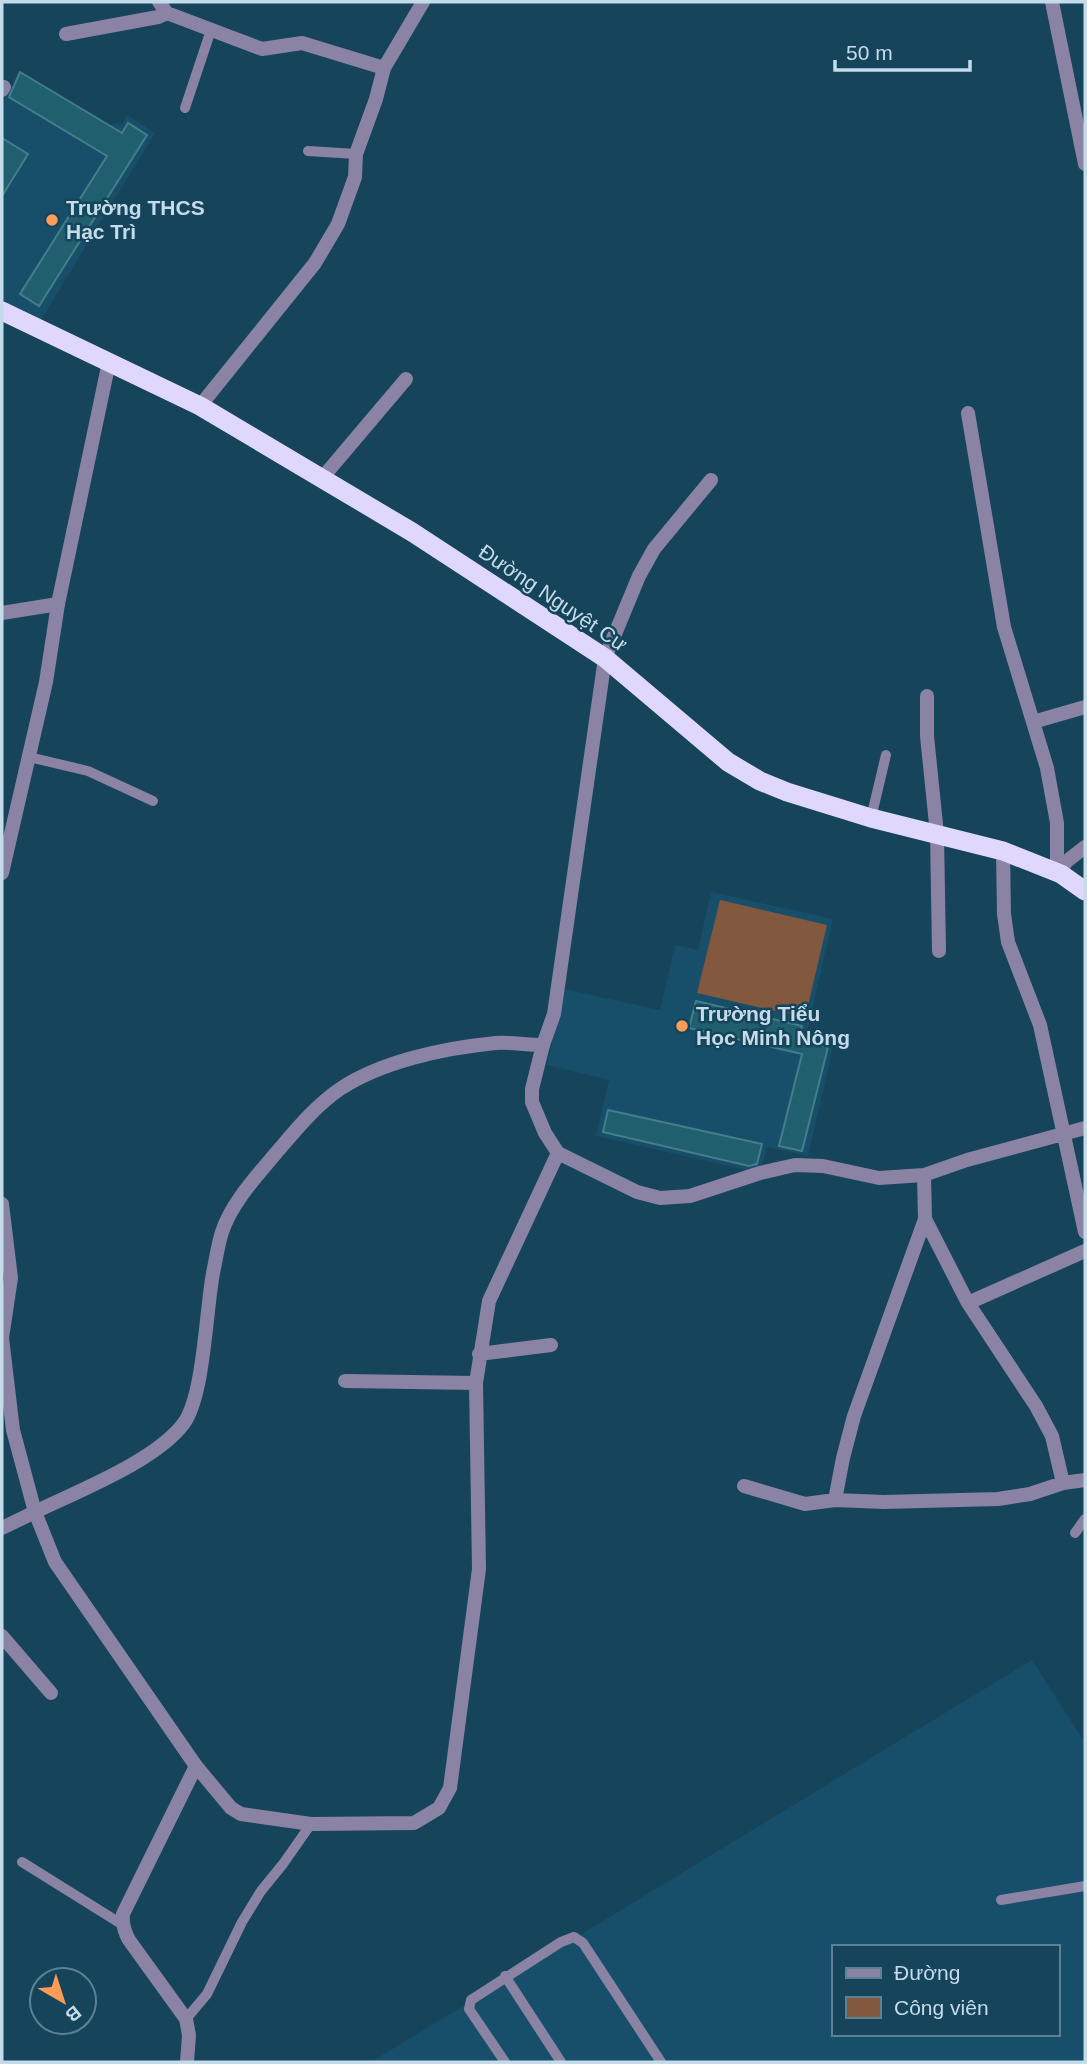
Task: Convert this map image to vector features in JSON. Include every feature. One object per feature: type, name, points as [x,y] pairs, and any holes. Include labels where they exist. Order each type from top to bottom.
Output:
[{"type":"highway","name":"Đường Nguyệt Cư","points":[[2,311],[200,406],[412,532],[605,658],[728,762],[760,781],[872,818],[1003,851],[1057,873],[1085,891]]},
{"type":"street","points":[[200,406],[315,263],[338,224],[355,177],[356,153],[376,99],[384,68],[423,2]]},
{"type":"street","points":[[1052,2],[1085,164]]},
{"type":"street","points":[[66,34],[158,17],[163,8],[262,49],[302,43],[384,68]]},
{"type":"street","points":[[2,873],[46,682],[58,604],[108,362]]},
{"type":"street","points":[[323,477],[405,379]]},
{"type":"street","points":[[968,413],[1004,627],[1047,768],[1057,823],[1057,873]]},
{"type":"street","points":[[711,480],[654,550],[639,576],[605,658],[554,1014],[532,1088],[532,1102],[545,1132],[558,1153],[637,1192],[660,1198],[698,1195],[760,1173],[795,1165],[823,1166],[878,1178],[924,1175],[1085,1128]]},
{"type":"street","points":[[2,613],[58,604]]},
{"type":"street","points":[[928,696],[928,736],[937,834],[939,951]]},
{"type":"street","points":[[1033,722],[1085,707]]},
{"type":"street","points":[[1057,873],[1085,846]]},
{"type":"street","points":[[1003,851],[1004,914],[1008,942],[1040,1025],[1085,1232]]},
{"type":"street","points":[[2,1528],[102,1480],[152,1451],[170,1438],[186,1421],[196,1390],[212,1276],[223,1230],[255,1178],[316,1110],[337,1091],[355,1079],[417,1056],[497,1043],[544,1045]]},
{"type":"street","points":[[2,1204],[11,1278],[2,1338],[13,1430],[35,1512],[55,1562],[196,1766],[231,1808],[241,1814],[310,1824],[414,1822],[439,1808],[450,1788],[479,1569],[476,1383],[489,1301],[558,1153]]},
{"type":"street","points":[[835,1500],[854,1416],[925,1219],[924,1175]]},
{"type":"street","points":[[925,1219],[968,1303],[1036,1406],[1052,1436],[1063,1483]]},
{"type":"street","points":[[968,1303],[1085,1251]]},
{"type":"street","points":[[479,1354],[551,1345]]},
{"type":"street","points":[[345,1381],[476,1383]]},
{"type":"street","points":[[744,1486],[805,1504],[835,1500],[884,1502],[998,1499],[1085,1480]]},
{"type":"street","points":[[2,1636],[51,1693]]},
{"type":"street","points":[[187,2062],[189,2035],[186,2019],[129,1940],[123,1925],[123,1914],[196,1766]]},
{"type":"lane","points":[[184,108],[211,30]]},
{"type":"lane","points":[[307,150],[356,153]]},
{"type":"lane","points":[[872,818],[886,755]]},
{"type":"lane","points":[[29,757],[88,771],[153,801]]},
{"type":"lane","points":[[1075,1533],[1085,1520]]},
{"type":"lane","points":[[186,2019],[207,1994],[242,1922],[261,1891],[310,1824]]},
{"type":"lane","points":[[22,1862],[123,1925]]},
{"type":"lane","points":[[1001,1900],[1085,1886]]},
{"type":"lane","points":[[505,2062],[469,2009],[471,2000],[505,1976],[574,1937],[583,1943],[661,2062]]},
{"type":"lane","points":[[505,1976],[561,2062]]},
{"type":"shaded area","name":"Trường THCS Hạc Trì","points":[[21,72],[109,125],[122,124],[127,115],[155,133],[36,328],[2,307],[2,103]]},
{"type":"shaded area","name":"Trường Tiểu Học Minh Nông","points":[[711,892],[833,919],[805,1040],[833,1047],[808,1156],[767,1147],[760,1173],[596,1136],[609,1080],[547,1065],[564,989],[660,1010],[675,945],[698,950]]},
{"type":"shaded area","points":[[1032,1660],[1085,1743],[1085,2062],[371,2062]]},
{"type":"green space","points":[[720,900],[827,925],[805,1018],[697,993]]},
{"type":"building","points":[[20,72],[122,133],[128,123],[147,135],[39,306],[20,294],[107,156],[9,97]]},
{"type":"building","points":[[2,138],[28,154],[2,196]]},
{"type":"building","points":[[696,1001],[802,1026],[798,1040],[828,1047],[802,1151],[779,1146],[802,1054],[689,1028]]},
{"type":"building","points":[[608,1110],[762,1144],[757,1164],[749,1166],[603,1132]]},
{"type":"place","name":"Trường THCS Hạc Trì","points":[[52,220]]},
{"type":"place","name":"Trường Tiểu Học Minh Nông","points":[[682,1026]]}]
